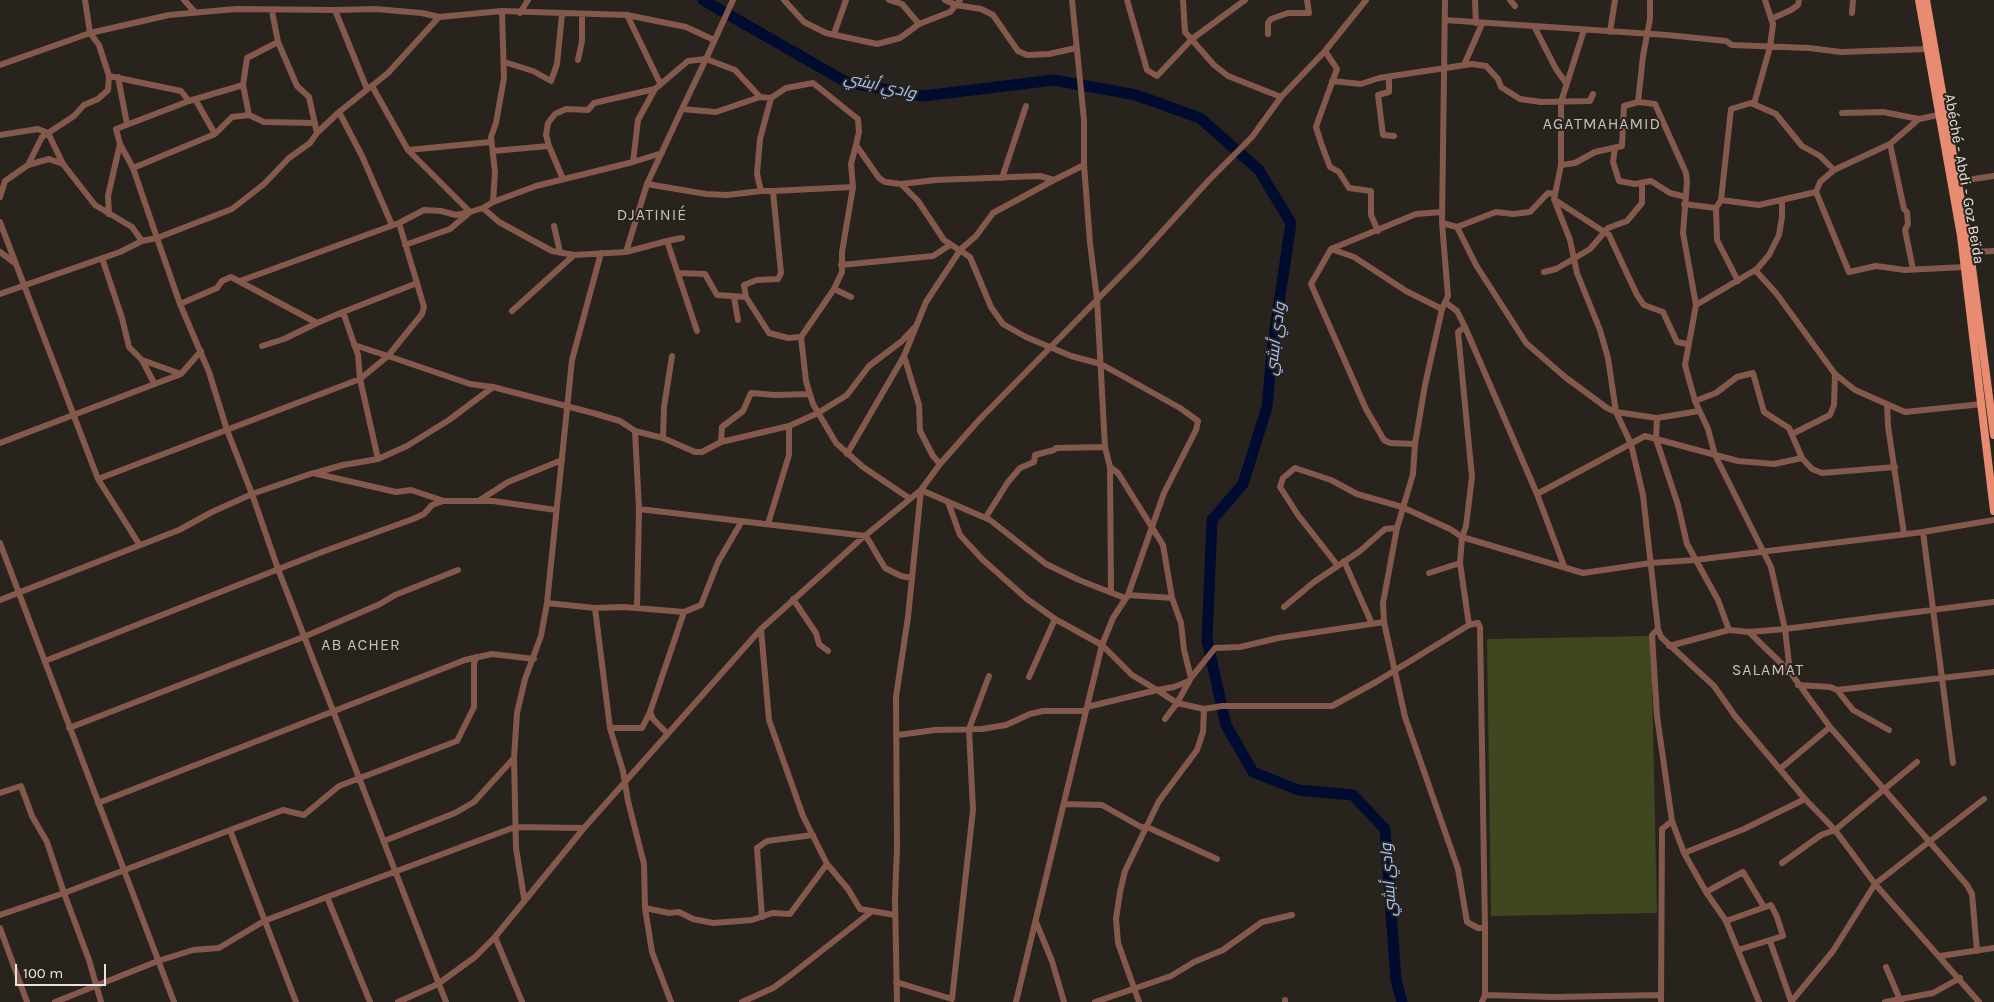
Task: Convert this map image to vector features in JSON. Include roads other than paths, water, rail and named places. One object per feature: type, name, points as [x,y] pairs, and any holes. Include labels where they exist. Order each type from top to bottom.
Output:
[{"type":"main road","name":"Abéché - Abdi - Goz Beïda","points":[[1919,0],[1938,116],[1955,182],[1994,511]]},
{"type":"main road","points":[[1926,0],[1955,182],[1970,252],[1990,376],[1994,435]]},
{"type":"street","points":[[28,165],[42,137],[74,116],[84,105],[98,99],[108,90],[109,76],[99,45],[90,33],[85,0]]},
{"type":"street","points":[[184,0],[194,12]]},
{"type":"street","points":[[520,13],[528,0]]},
{"type":"street","points":[[626,252],[646,184],[733,0]]},
{"type":"street","points":[[784,0],[804,22],[834,34],[877,44],[900,38],[919,24],[950,12],[958,3]]},
{"type":"street","points":[[834,34],[846,0]]},
{"type":"street","points":[[889,0],[902,4],[919,24]]},
{"type":"street","points":[[945,0],[981,9],[993,15],[1018,51],[1027,55],[1049,54],[1076,48]]},
{"type":"street","points":[[1072,0],[1084,120],[1084,165],[1090,243],[1097,299],[1105,447],[1110,467],[1110,591]]},
{"type":"street","points":[[1127,0],[1148,70],[1156,76],[1192,39],[1245,0]]},
{"type":"street","points":[[1182,0],[1185,32],[1220,72],[1282,97]]},
{"type":"street","points":[[1268,34],[1268,23],[1271,19],[1288,13],[1309,13],[1307,0]]},
{"type":"street","points":[[398,1002],[438,984],[475,957],[495,937],[524,898],[584,828],[761,629],[908,498],[921,490],[940,464],[1049,347],[1252,137],[1282,97],[1324,51],[1366,0]]},
{"type":"street","points":[[1445,0],[1442,223],[1448,296],[1444,305],[1415,444],[1413,474],[1397,528],[1383,603],[1384,622],[1394,671],[1410,733],[1458,869],[1467,922],[1478,928],[1485,928]]},
{"type":"street","points":[[1464,65],[1479,24],[1475,0]]},
{"type":"street","points":[[1510,0],[1515,6]]},
{"type":"street","points":[[1610,32],[1614,0]]},
{"type":"street","points":[[1638,102],[1646,36],[1650,19],[1650,0]]},
{"type":"street","points":[[1754,104],[1770,46],[1773,24],[1764,0]]},
{"type":"street","points":[[1771,19],[1791,10],[1798,5],[1799,0]]},
{"type":"street","points":[[1852,13],[1853,0]]},
{"type":"street","points":[[0,64],[90,33],[169,15],[236,9],[272,12],[375,9],[422,13],[439,17],[502,11],[627,15],[686,27],[714,40]]},
{"type":"street","points":[[335,10],[369,88],[408,150],[470,212]]},
{"type":"street","points":[[493,202],[495,172],[491,142],[504,78],[502,11]]},
{"type":"street","points":[[272,12],[278,42],[297,86],[309,97],[318,133]]},
{"type":"street","points":[[504,62],[533,71],[551,81],[557,64],[562,14]]},
{"type":"street","points":[[578,60],[582,41],[582,14]]},
{"type":"street","points":[[627,15],[660,84]]},
{"type":"street","points":[[0,294],[232,209],[264,184],[289,158],[310,143],[339,112],[388,72],[439,17]]},
{"type":"street","points":[[1445,20],[1646,36],[1667,35],[1726,42],[1732,45],[1841,52],[1928,48]]},
{"type":"street","points":[[1535,28],[1556,69],[1566,83]]},
{"type":"street","points":[[1584,30],[1566,83],[1562,102],[1561,165],[1554,197],[1575,258],[1577,273],[1593,308],[1608,358],[1616,412],[1631,444],[1643,495],[1658,629],[1669,646],[1714,686],[1805,799],[1835,830],[1875,884],[1960,978],[1978,1002]]},
{"type":"street","points":[[249,114],[242,85],[247,58],[278,42]]},
{"type":"street","points":[[1324,51],[1337,66],[1316,127],[1330,167],[1339,172],[1344,183],[1354,189],[1371,191],[1371,215],[1378,231]]},
{"type":"street","points":[[633,162],[638,120],[655,89],[688,61],[706,59],[735,70],[760,97]]},
{"type":"street","points":[[1332,81],[1361,84],[1378,78],[1443,70],[1472,64],[1486,66],[1498,79],[1501,87],[1520,99],[1562,102],[1590,101],[1593,94]]},
{"type":"street","points":[[109,76],[182,90],[192,100],[215,134]]},
{"type":"street","points":[[118,77],[127,124]]},
{"type":"street","points":[[1389,78],[1388,92],[1378,94],[1383,135],[1394,136]]},
{"type":"street","points":[[682,110],[716,112],[760,97],[771,98],[786,88],[813,83],[858,119],[856,145],[851,164],[853,187],[841,265],[842,272],[834,289],[801,336],[809,394],[836,443],[847,454],[908,498]]},
{"type":"street","points":[[242,85],[192,100],[127,124],[116,130],[120,144],[133,168],[180,304],[201,351],[227,430],[278,569],[306,636],[446,1002]]},
{"type":"street","points":[[563,179],[546,135],[548,123],[555,114],[566,109],[588,110],[594,103],[655,89]]},
{"type":"street","points":[[761,191],[757,174],[760,139],[771,98]]},
{"type":"street","points":[[1561,165],[1575,163],[1596,152],[1622,145],[1624,106],[1638,102],[1655,104],[1686,173],[1684,244],[1694,282],[1696,304],[1687,344],[1685,365],[1695,401],[1708,430],[1714,455],[1771,567],[1785,629],[1790,672]]},
{"type":"street","points":[[1738,281],[1717,240],[1716,208],[1721,200],[1732,109],[1745,104],[1754,104],[1776,114],[1802,146],[1820,156],[1834,170]]},
{"type":"street","points":[[1002,178],[1026,106]]},
{"type":"street","points":[[98,479],[360,379],[388,356],[422,314],[424,307],[405,245],[339,112]]},
{"type":"street","points":[[1842,113],[1882,112],[1919,120],[1938,116]]},
{"type":"street","points":[[133,168],[215,134],[232,117],[249,114],[264,122],[315,123]]},
{"type":"street","points":[[1919,120],[1890,144],[1834,170],[1820,182],[1816,192],[1849,272],[1876,266],[1913,269],[1965,267]]},
{"type":"street","points":[[0,135],[38,129],[48,133],[63,164],[94,206],[132,227],[142,241]]},
{"type":"street","points":[[408,150],[491,142]]},
{"type":"street","points":[[109,214],[108,196],[120,144]]},
{"type":"street","points":[[1890,144],[1904,209],[1907,212],[1908,224],[1906,230],[1913,269]]},
{"type":"street","points":[[856,145],[879,178],[885,182],[901,184],[936,180],[1040,176],[1054,180]]},
{"type":"street","points":[[493,151],[549,146]]},
{"type":"street","points":[[1615,148],[1613,162],[1619,180],[1642,184],[1651,181],[1685,201],[1716,208]]},
{"type":"street","points":[[240,281],[395,224],[424,210],[441,210],[456,215],[470,212],[484,208],[493,202],[563,179],[662,153]]},
{"type":"street","points":[[0,197],[3,179],[28,165],[49,159],[63,164]]},
{"type":"street","points":[[847,454],[904,356],[926,302],[961,249],[976,236],[994,213],[1084,165]]},
{"type":"street","points":[[1955,182],[1994,176]]},
{"type":"street","points":[[646,184],[706,194],[727,195],[761,191],[853,187]]},
{"type":"street","points":[[901,184],[918,202],[932,224],[950,246],[961,249],[974,264],[974,270],[991,307],[1003,324],[1071,356],[1101,364],[1180,408],[1198,421],[1198,425],[1174,473],[1152,526],[1126,596],[1116,609],[1102,645],[1016,1002]]},
{"type":"street","points":[[1544,272],[1556,269],[1590,249],[1604,231],[1627,220],[1639,208],[1643,197],[1642,184]]},
{"type":"street","points":[[773,191],[781,273],[778,279],[757,280],[744,285],[746,297],[768,333],[788,338],[801,336]]},
{"type":"street","points":[[1721,200],[1759,205],[1816,192]]},
{"type":"street","points":[[1442,223],[1457,227],[1496,212],[1513,214],[1530,212],[1548,193],[1609,235],[1637,295],[1644,305],[1663,312],[1677,342],[1687,344]]},
{"type":"street","points":[[1696,304],[1755,270],[1769,255],[1778,239],[1782,217],[1782,201]]},
{"type":"street","points":[[484,208],[499,222],[552,250],[574,256],[601,252],[626,252],[682,238]]},
{"type":"street","points":[[405,245],[450,229],[470,212]]},
{"type":"street","points":[[1415,444],[1390,443],[1384,440],[1366,409],[1325,311],[1312,288],[1312,280],[1331,249],[1416,214],[1442,212]]},
{"type":"street","points":[[0,222],[18,264],[98,479],[139,544]]},
{"type":"street","points":[[554,226],[560,252]]},
{"type":"street","points":[[1457,227],[1476,264],[1532,351],[1599,403],[1616,412],[1657,418],[1699,411]]},
{"type":"street","points":[[668,241],[698,331]]},
{"type":"street","points":[[841,265],[933,256],[950,246]]},
{"type":"street","points":[[1331,249],[1354,256],[1406,291],[1457,311],[1537,494],[1564,566]]},
{"type":"street","points":[[1970,252],[1994,251]]},
{"type":"street","points":[[0,252],[18,264]]},
{"type":"street","points":[[524,898],[516,848],[514,758],[517,713],[525,679],[534,659],[547,603],[572,360],[601,252]]},
{"type":"street","points":[[512,311],[574,256]]},
{"type":"street","points":[[102,258],[122,318],[129,347],[142,360],[154,383]]},
{"type":"street","points":[[1755,270],[1776,293],[1835,374],[1855,390],[1904,412],[1982,404]]},
{"type":"street","points":[[679,273],[705,274],[718,295],[746,297]]},
{"type":"street","points":[[180,304],[217,288],[222,281],[231,277],[317,323]]},
{"type":"street","points":[[262,346],[284,339],[317,323],[417,282]]},
{"type":"street","points":[[834,289],[850,297]]},
{"type":"street","points":[[734,297],[738,320]]},
{"type":"street","points":[[343,312],[354,345],[378,458]]},
{"type":"street","points":[[354,345],[462,382],[493,387],[620,421],[636,431],[663,438],[695,452],[702,452],[721,442],[789,426],[818,413],[847,395],[870,366],[902,341],[918,323]]},
{"type":"street","points":[[1465,327],[1458,332],[1472,470],[1460,563],[1468,625]]},
{"type":"street","points":[[0,443],[181,374],[201,351]]},
{"type":"street","points":[[663,438],[664,406],[672,356]]},
{"type":"street","points":[[904,356],[919,405],[920,431],[933,456],[940,464]]},
{"type":"street","points":[[142,360],[181,374]]},
{"type":"street","points":[[1695,401],[1716,393],[1737,377],[1753,373],[1764,412],[1787,426],[1802,458],[1812,469],[1822,474],[1895,466]]},
{"type":"street","points":[[1792,434],[1830,415],[1834,405],[1835,374]]},
{"type":"street","points":[[0,600],[139,544],[179,530],[212,512],[252,494],[343,465],[378,458],[407,446],[433,431],[493,387]]},
{"type":"street","points":[[721,442],[722,427],[743,411],[751,393],[775,395],[809,394]]},
{"type":"street","points":[[1888,404],[1888,426],[1904,534]]},
{"type":"street","points":[[1657,418],[1656,439],[1678,506],[1687,544],[1718,600],[1729,630]]},
{"type":"street","points":[[768,524],[789,454],[789,426]]},
{"type":"street","points":[[636,431],[639,509],[637,608]]},
{"type":"street","points":[[1537,494],[1645,436],[1738,461],[1774,464],[1802,458]]},
{"type":"street","points":[[986,517],[1008,482],[1020,468],[1034,462],[1035,455],[1056,448],[1105,447]]},
{"type":"street","points":[[480,500],[508,482],[562,460]]},
{"type":"street","points":[[1110,467],[1118,474],[1152,526],[1166,556],[1172,598],[1181,623],[1190,679]]},
{"type":"street","points":[[1372,624],[1341,564],[1284,495],[1280,487],[1286,474],[1295,468],[1331,480],[1357,494],[1402,507],[1450,529],[1462,537],[1583,572],[1651,562],[1695,560],[1923,532],[1994,520]]},
{"type":"street","points":[[313,474],[396,492],[412,490],[444,501]]},
{"type":"street","points":[[921,490],[986,517],[1046,564],[1079,580],[1126,596],[1172,598]]},
{"type":"street","points":[[897,1002],[895,916],[898,735],[896,697],[908,617],[921,490]]},
{"type":"street","points":[[45,661],[278,569],[413,519],[424,514],[432,505],[444,501],[480,500],[556,510]]},
{"type":"street","points":[[948,502],[960,535],[1011,585],[1055,619],[1102,645],[1132,675],[1177,703],[1204,709],[1222,706],[1332,706],[1394,671],[1468,625],[1478,624],[1480,627],[1485,928],[1485,995],[1482,1002]]},
{"type":"street","points":[[639,509],[866,536]]},
{"type":"street","points":[[547,603],[595,608],[637,608],[684,612],[701,605],[718,562],[742,521]]},
{"type":"street","points":[[1284,607],[1360,551],[1385,529],[1397,528]]},
{"type":"street","points":[[1923,532],[1943,680],[1945,714],[1954,763]]},
{"type":"street","points":[[866,536],[885,568],[901,576],[912,578]]},
{"type":"street","points":[[0,543],[65,710],[69,728],[174,1002]]},
{"type":"street","points":[[1429,573],[1460,563]]},
{"type":"street","points":[[69,728],[306,636],[380,604],[395,595],[458,570]]},
{"type":"street","points":[[793,599],[816,632],[819,644],[828,650]]},
{"type":"street","points":[[1669,646],[1729,630],[1750,632],[1785,629],[1994,602]]},
{"type":"street","points":[[595,608],[610,728],[623,771],[624,785],[644,864],[645,908],[652,952],[671,1002]]},
{"type":"street","points":[[610,728],[642,728],[650,712],[684,612]]},
{"type":"street","points":[[1029,677],[1055,619]]},
{"type":"street","points":[[1164,719],[1177,703],[1190,679],[1215,648],[1240,647],[1278,638],[1384,622]]},
{"type":"street","points":[[761,629],[770,720],[797,799],[827,864],[848,890],[860,909],[895,916]]},
{"type":"street","points":[[1658,629],[1652,635],[1657,716],[1672,821],[1684,853],[1706,892],[1726,921],[1758,1002]]},
{"type":"street","points":[[1750,632],[1790,672],[1830,726],[1930,840],[1970,889],[1977,951]]},
{"type":"street","points":[[98,803],[476,657],[492,654],[534,659]]},
{"type":"street","points":[[0,915],[64,893],[283,810],[304,815],[339,786],[360,780],[457,741],[474,707],[474,664],[476,657]]},
{"type":"street","points":[[1836,690],[1943,680],[1994,672]]},
{"type":"street","points":[[952,1001],[972,810],[969,729],[988,676]]},
{"type":"street","points":[[898,735],[1006,725],[1033,713],[1086,709],[1174,687],[1190,679]]},
{"type":"street","points":[[1798,685],[1830,687],[1836,690],[1853,710],[1889,730]]},
{"type":"street","points":[[1138,1002],[1118,943],[1116,919],[1125,871],[1159,801],[1198,750],[1203,732],[1204,709]]},
{"type":"street","points":[[650,712],[653,720],[667,733]]},
{"type":"street","points":[[1780,769],[1830,726]]},
{"type":"street","points":[[384,841],[455,813],[474,802],[514,758]]},
{"type":"street","points":[[1782,863],[1821,835],[1835,830],[1917,762]]},
{"type":"street","points":[[0,793],[21,786],[32,816],[46,842],[89,960],[101,1002]]},
{"type":"street","points":[[1684,853],[1774,815],[1805,799]]},
{"type":"street","points":[[1791,1002],[1841,940],[1875,884],[1984,799]]},
{"type":"street","points":[[1064,804],[1102,805],[1141,827],[1146,827],[1217,858]]},
{"type":"street","points":[[1485,995],[1661,999],[1662,830],[1672,821]]},
{"type":"street","points":[[55,1002],[158,961],[193,950],[219,948],[264,921],[516,827],[584,828]]},
{"type":"street","points":[[230,830],[296,1002]]},
{"type":"street","points":[[762,917],[757,848],[767,841],[813,834]]},
{"type":"street","points":[[645,908],[669,913],[679,912],[693,919],[713,923],[752,920],[772,913],[790,914],[827,864]]},
{"type":"street","points":[[1706,892],[1743,872],[1764,907]]},
{"type":"street","points":[[327,897],[370,1002]]},
{"type":"street","points":[[1726,921],[1764,907],[1772,906],[1783,934],[1770,941],[1738,950]]},
{"type":"street","points":[[742,1002],[773,988],[871,912]]},
{"type":"street","points":[[1095,1002],[1133,988],[1154,983],[1223,950],[1262,922],[1292,915]]},
{"type":"street","points":[[1036,920],[1052,961],[1064,1002]]},
{"type":"street","points":[[0,928],[27,1002]]},
{"type":"street","points":[[495,937],[522,1002]]},
{"type":"street","points":[[1770,941],[1791,1002]]},
{"type":"street","points":[[1940,956],[1994,948]]},
{"type":"street","points":[[1886,967],[1901,1001]]},
{"type":"street","points":[[1884,1002],[1901,1001],[1933,993],[1960,978]]},
{"type":"street","points":[[896,982],[952,1001],[961,1002]]},
{"type":"waterway","name":"وادي أبشي","points":[[703,0],[846,82],[923,96],[1054,80],[1136,95],[1200,118],[1259,170],[1291,223],[1273,343],[1267,407],[1243,484],[1212,520],[1207,640],[1226,725],[1253,772],[1298,790],[1353,795],[1385,829],[1396,980],[1402,1002]]},
{"type":"district","name":"AGATMAHAMID","points":[[1602,124]]},
{"type":"district","name":"DJATINIÉ","points":[[652,215]]},
{"type":"district","name":"AB ACHER","points":[[361,645]]},
{"type":"district","name":"SALAMAT","points":[[1768,670]]}]
